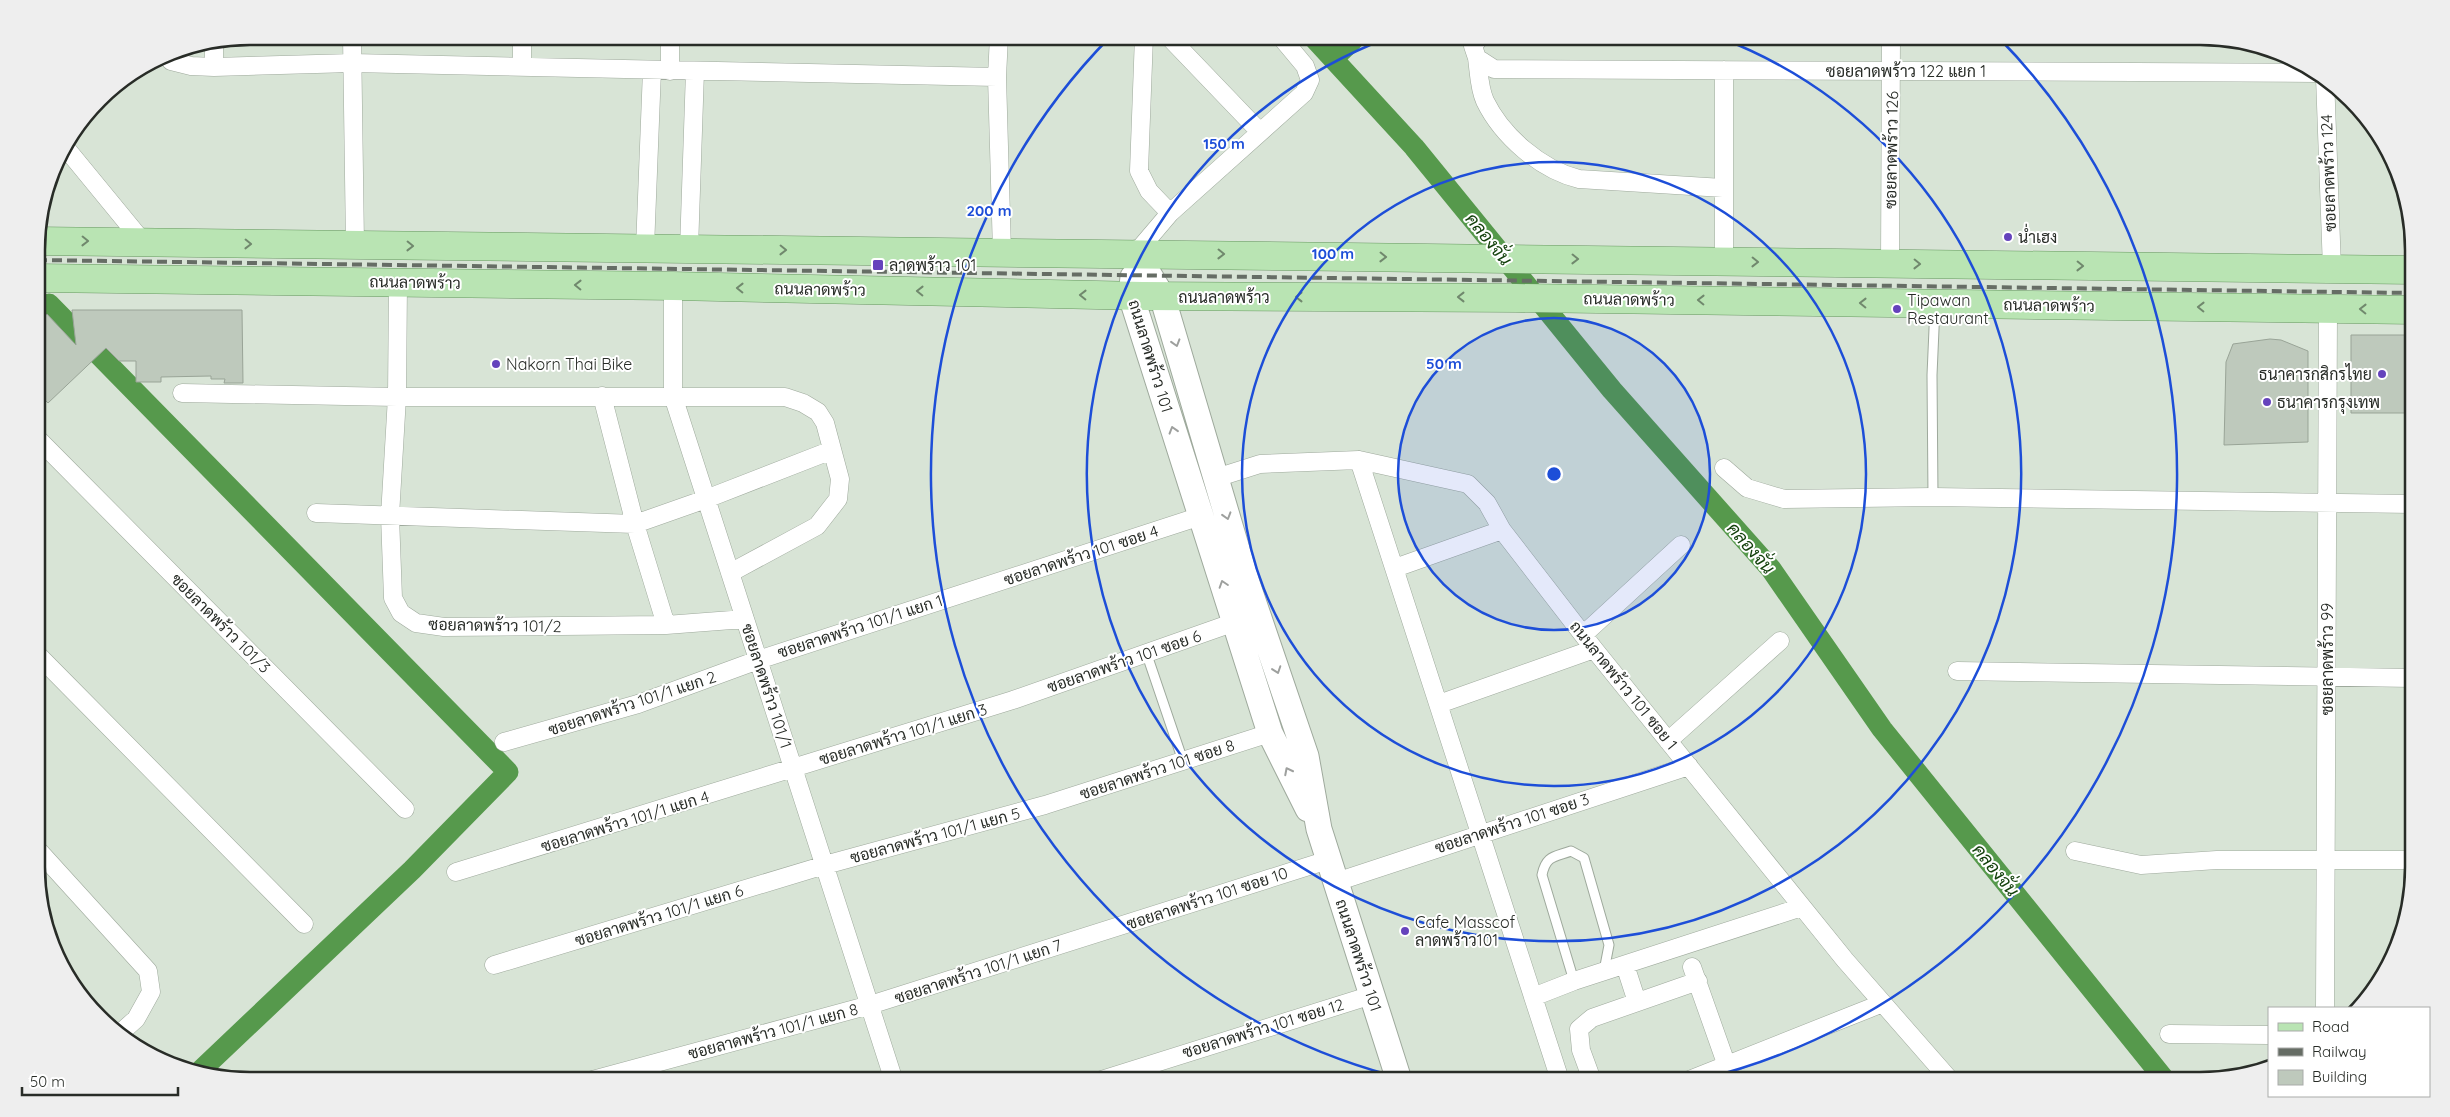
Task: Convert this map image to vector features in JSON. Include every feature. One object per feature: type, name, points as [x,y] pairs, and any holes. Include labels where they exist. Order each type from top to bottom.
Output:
[{"type":"main road","points":[[45,241],[2405,270]]},
{"type":"main road","name":"ถนนลาดพร้าว","points":[[45,278],[673,286],[1132,296],[1552,298],[2405,310]]},
{"type":"street","points":[[352,45],[355,245]]},
{"type":"street","points":[[522,45],[522,67]]},
{"type":"street","points":[[670,45],[670,71]]},
{"type":"street","points":[[999,45],[997,77],[1002,252]]},
{"type":"street","points":[[1144,45],[1139,172],[1149,191],[1170,213]]},
{"type":"street","points":[[1177,45],[1260,132]]},
{"type":"street","points":[[1136,253],[1170,213],[1304,94],[1310,80],[1305,66],[1288,45]]},
{"type":"street","points":[[1474,45],[1484,100],[1511,136],[1541,162],[1562,175],[1579,179],[1723,188]]},
{"type":"street","name":"ซอยลาดพร้าว 126","points":[[1890,264],[1891,45]]},
{"type":"street","points":[[214,48],[214,68]]},
{"type":"street","name":"ซอยลาดพร้าว 122 แยก 1","points":[[1477,58],[1494,69],[2304,74]]},
{"type":"street","points":[[172,61],[191,66],[214,68],[352,63],[997,77]]},
{"type":"street","points":[[645,248],[652,70]]},
{"type":"street","points":[[1724,70],[1724,262]]},
{"type":"street","points":[[689,248],[695,71]]},
{"type":"street","name":"ซอยลาดพร้าว 124","points":[[2325,87],[2332,269]]},
{"type":"street","points":[[70,153],[143,242]]},
{"type":"street","name":"ถนนลาดพร้าว 101","points":[[1136,253],[1132,296],[1201,516],[1270,733],[1286,768],[1319,829]]},
{"type":"street","name":"ถนนลาดพร้าว 101","points":[[1136,253],[1162,296],[1247,583],[1306,756],[1319,829],[1396,1072]]},
{"type":"street","name":"ซอยลาดพร้าว 101/2","points":[[398,282],[397,397],[390,516],[393,598],[401,612],[416,623],[444,627],[666,625],[745,619]]},
{"type":"street","name":"ซอยลาดพร้าว 101/1","points":[[673,286],[673,396],[891,1072]]},
{"type":"street","name":"ซอยลาดพร้าว 99","points":[[2325,1007],[2328,309]]},
{"type":"street","points":[[182,393],[397,397],[786,397],[818,412],[825,424],[840,480],[838,499],[829,514],[817,526],[730,574]]},
{"type":"street","points":[[602,396],[635,524],[666,625]]},
{"type":"street","name":"ซอยลาดพร้าว 101/3","points":[[45,446],[405,809]]},
{"type":"street","points":[[316,513],[635,524],[706,500],[832,450]]},
{"type":"street","points":[[1359,460],[1557,1072]]},
{"type":"street","name":"ถนนลาดพร้าว 101 ซอย 1","points":[[1216,478],[1260,464],[1359,460],[1468,484],[1487,503],[1502,530],[1668,741],[1802,906],[1943,1072]]},
{"type":"street","points":[[1724,468],[1747,488],[1784,499],[1933,497],[2405,504]]},
{"type":"street","name":"ซอยลาดพร้าว 101 ซอย 4","points":[[961,593],[1201,516]]},
{"type":"street","points":[[1395,568],[1502,530]]},
{"type":"street","points":[[1583,635],[1681,545]]},
{"type":"street","name":"ซอยลาดพร้าว 101/1 แยก 1","points":[[758,660],[961,593]]},
{"type":"street","name":"ซอยลาดพร้าว 101 ซอย 6","points":[[1014,700],[1147,655],[1235,622]]},
{"type":"street","points":[[1668,741],[1780,641]]},
{"type":"street","points":[[1438,704],[1594,649]]},
{"type":"street","name":"ซอยลาดพร้าว 101/1 แยก 2","points":[[504,742],[638,704],[758,660]]},
{"type":"street","points":[[45,662],[304,924]]},
{"type":"street","points":[[1957,671],[2405,678]]},
{"type":"street","name":"ซอยลาดพร้าว 101/1 แยก 3","points":[[793,769],[1014,700]]},
{"type":"street","name":"ซอยลาดพร้าว 101 ซอย 8","points":[[1044,805],[1270,733]]},
{"type":"street","name":"ซอยลาดพร้าว 101 ซอย 3","points":[[1332,871],[1480,834],[1689,766]]},
{"type":"street","name":"ซอยลาดพร้าว 101/1 แยก 4","points":[[456,872],[793,769]]},
{"type":"street","name":"ซอยลาดพร้าว 101/1 แยก 5","points":[[825,865],[1044,805]]},
{"type":"street","points":[[2075,851],[2141,865],[2217,860],[2405,860]]},
{"type":"street","points":[[45,858],[148,972],[151,992],[136,1019],[124,1029]]},
{"type":"street","name":"ซอยลาดพร้าว 101/1 แยก 6","points":[[494,965],[825,865]]},
{"type":"street","name":"ซอยลาดพร้าว 101 ซอย 10","points":[[1085,937],[1332,871]]},
{"type":"street","points":[[1532,997],[1574,981],[1802,906]]},
{"type":"street","name":"ซอยลาดพร้าว 101/1 แยก 7","points":[[870,1006],[1085,937]]},
{"type":"street","points":[[1625,965],[1637,1002]]},
{"type":"street","points":[[1589,1072],[1581,1050],[1580,1029],[1592,1018],[1637,1002],[1695,974],[1727,1066]]},
{"type":"street","name":"ซอยลาดพร้าว 101 ซอย 12","points":[[1123,1072],[1372,995]]},
{"type":"street","points":[[1711,1072],[1883,1003]]},
{"type":"street","name":"ซอยลาดพร้าว 101/1 แยก 8","points":[[623,1072],[870,1006]]},
{"type":"street","points":[[2169,1034],[2268,1035]]},
{"type":"lane","points":[[1933,497],[1932,375],[1936,304]]},
{"type":"lane","points":[[1147,655],[1183,761]]},
{"type":"lane","points":[[1574,981],[1542,874],[1544,863],[1549,859],[1572,851],[1584,858],[1607,935],[1609,952],[1604,972]]},
{"type":"building","points":[[72,310],[242,310],[243,383],[224,383],[225,379],[211,379],[211,376],[161,377],[161,382],[136,382],[136,361],[119,361],[106,348],[48,403],[45,400],[45,316],[47,314],[76,345]]},
{"type":"building","name":"ธนาคารกสิกรไทย","points":[[2351,335],[2405,335],[2405,413],[2351,413]]},
{"type":"building","name":"ธนาคารกรุงเทพ","points":[[2270,339],[2281,340],[2308,351],[2308,442],[2224,445],[2226,362],[2233,344]]},
{"type":"waterway","name":"คลองจั่น","points":[[1320,45],[1414,147],[1612,390],[1771,569],[1882,729],[2159,1072]]},
{"type":"waterway","points":[[1333,59],[1348,45]]},
{"type":"waterway","points":[[49,304],[508,772],[412,870],[205,1067]]},
{"type":"railway","points":[[45,260],[2405,293]]},
{"type":"place","name":"น่ำเฮง","points":[[2008,237]]},
{"type":"place","name":"ลาดพร้าว 101","points":[[878,265]]},
{"type":"place","name":"Tipawan Restaurant","points":[[1897,309]]},
{"type":"place","name":"Nakorn Thai Bike","points":[[496,364]]},
{"type":"place","name":"ธนาคารกสิกรไทย","points":[[2382,374]]},
{"type":"place","name":"ธนาคารกรุงเทพ","points":[[2267,402]]},
{"type":"place","name":"Cafe Masscof ลาดพร้าว101","points":[[1405,931]]}]
